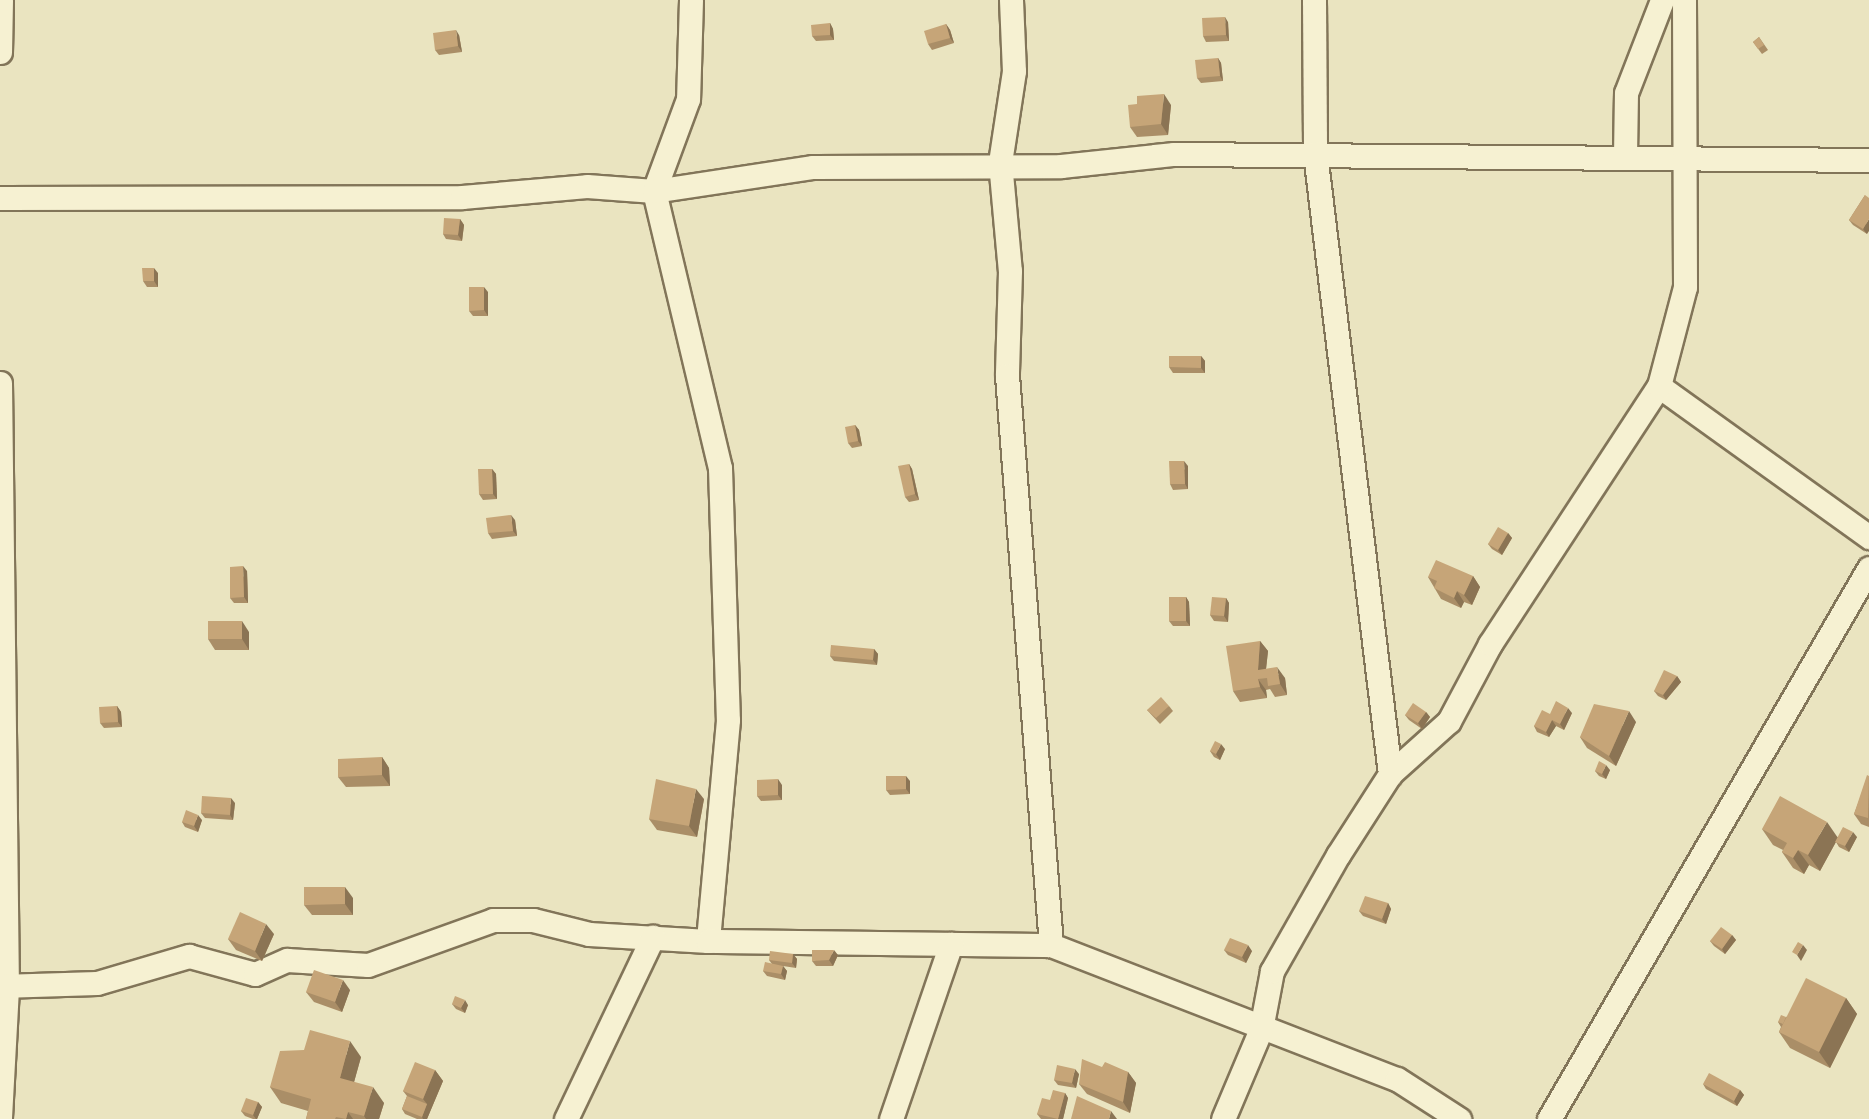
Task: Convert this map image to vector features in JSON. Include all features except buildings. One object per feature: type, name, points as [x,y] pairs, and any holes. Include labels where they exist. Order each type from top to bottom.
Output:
[{"type":"street","points":[[0,52],[1,0]]},
{"type":"street","points":[[691,0],[688,99],[654,191],[720,467],[729,720],[708,940]]},
{"type":"street","points":[[1012,0],[1014,71],[1000,162],[1010,271],[1007,375],[1051,945]]},
{"type":"street","points":[[1314,0],[1315,153],[1390,774]]},
{"type":"street","points":[[1625,156],[1626,93],[1662,0]]},
{"type":"street","points":[[1223,1119],[1261,1029],[1272,971],[1390,774],[1449,721],[1490,644],[1659,386],[1685,287],[1688,155],[1684,0]]},
{"type":"street","points":[[0,198],[462,197],[587,186],[654,191],[813,167],[1000,162],[1061,166],[1174,154],[1688,155],[1869,160]]},
{"type":"street","points":[[0,383],[4,987],[0,1119]]},
{"type":"street","points":[[1659,386],[1869,537]]},
{"type":"street","points":[[1549,1119],[1869,568]]},
{"type":"street","points":[[4,987],[97,983],[189,956],[255,974],[287,960],[368,965],[493,920],[653,937],[708,940],[1051,945],[1261,1029],[1397,1079],[1460,1119]]},
{"type":"street","points":[[566,1119],[653,937]]},
{"type":"street","points":[[891,1119],[951,944]]}]
